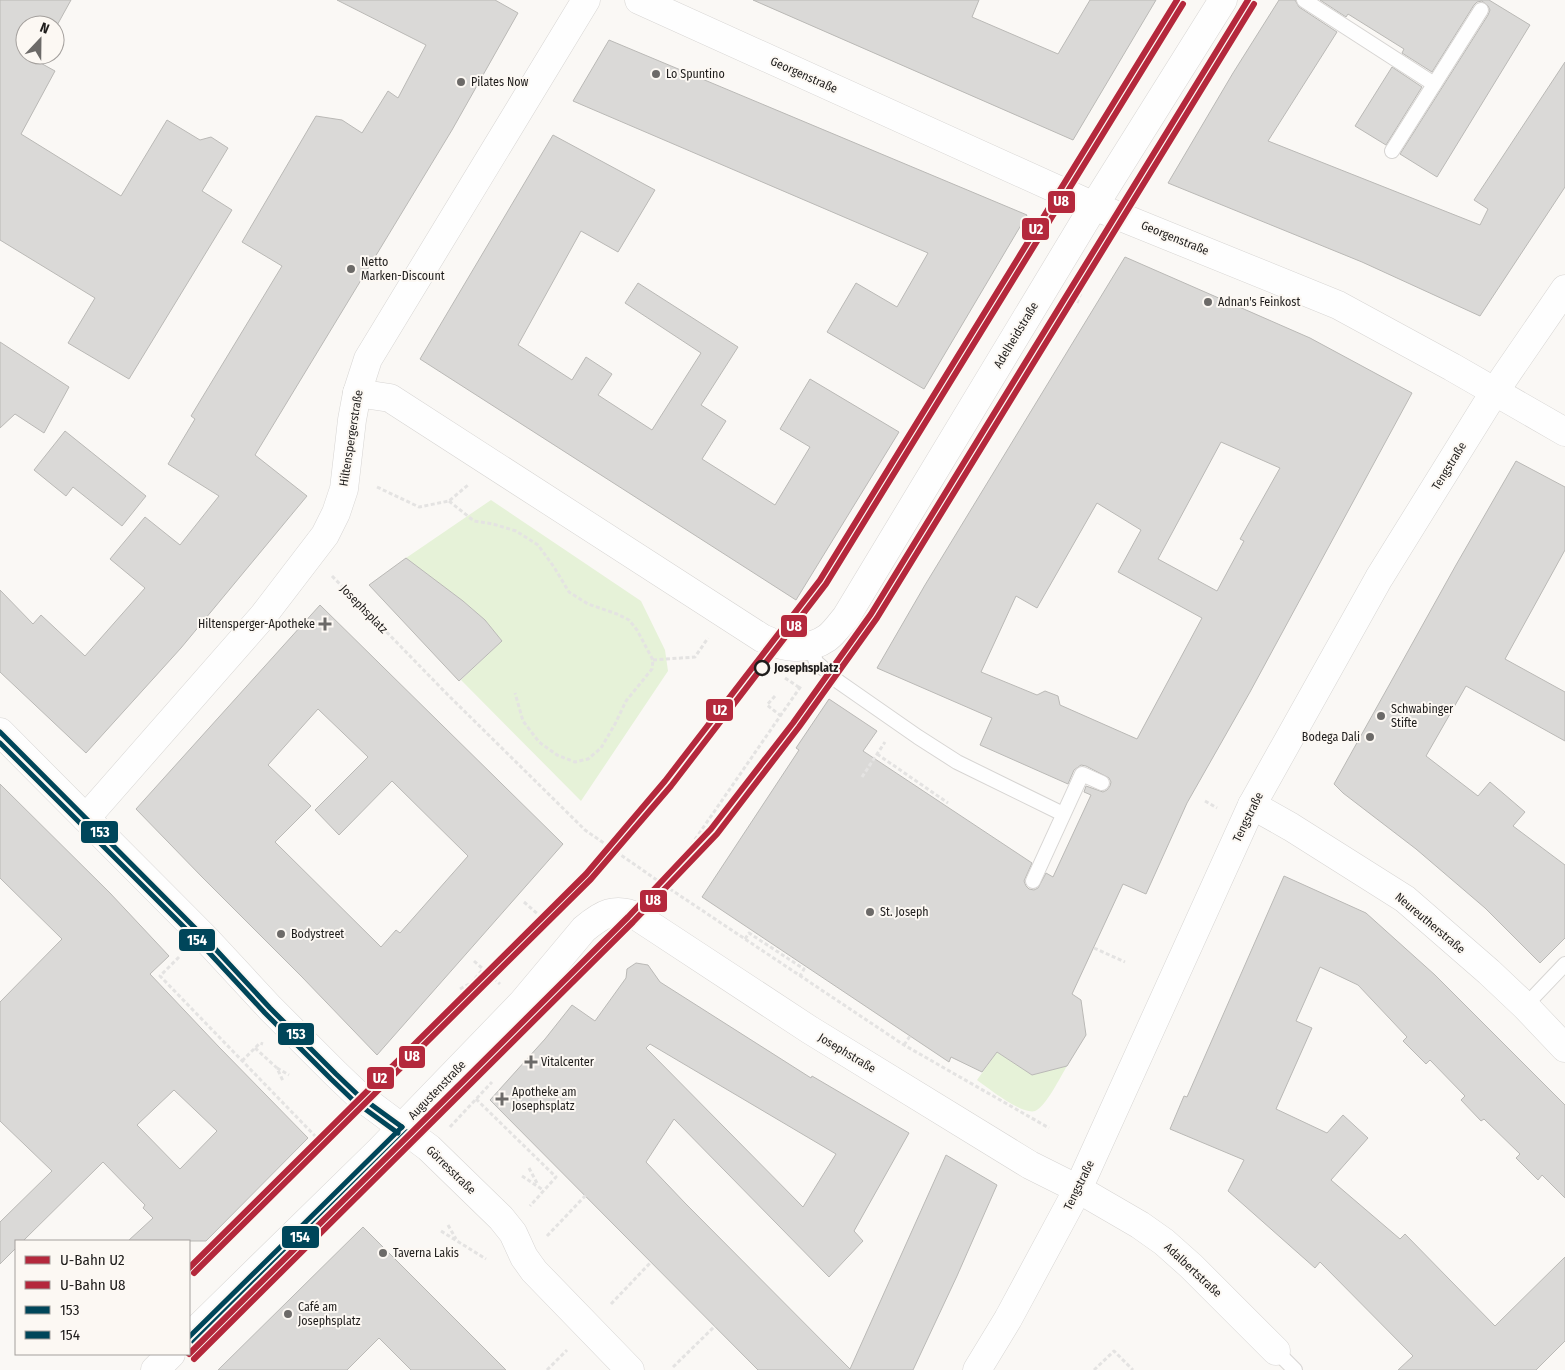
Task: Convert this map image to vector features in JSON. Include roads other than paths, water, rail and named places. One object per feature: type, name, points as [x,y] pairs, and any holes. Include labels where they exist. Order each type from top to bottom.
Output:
[{"type":"street","name":"Hiltenspergerstraße","points":[[86,818],[263,616],[325,535],[344,489],[352,420],[357,393],[368,359],[586,0]]},
{"type":"street","name":"Georgenstraße","points":[[639,0],[1094,206],[1338,305],[1565,432]]},
{"type":"street","name":"Adelheidstraße","points":[[807,652],[828,638],[846,617],[1094,206],[1223,0]]},
{"type":"street","name":"Tengstraße","points":[[978,1370],[1008,1319],[1078,1188],[1252,805],[1379,578],[1495,392],[1565,289]]},
{"type":"street","points":[[357,393],[390,398],[762,638],[776,645],[807,652]]},
{"type":"street","name":"Görresstraße","points":[[0,732],[207,940],[277,1016],[336,1074],[358,1095],[429,1148],[501,1218],[513,1233],[524,1257],[534,1271],[630,1370]]},
{"type":"street","name":"Neureutherstraße","points":[[1252,805],[1291,827],[1405,899],[1489,972],[1559,1037]]},
{"type":"street","name":"Josephstraße","points":[[621,911],[638,918],[810,1030],[970,1129],[1030,1164],[1078,1188]]},
{"type":"street","name":"Augustenstraße","points":[[190,1336],[402,1127],[522,1003],[584,929],[608,913],[621,911]]},
{"type":"street","name":"Adalbertstraße","points":[[1078,1188],[1140,1225],[1164,1242],[1191,1266],[1276,1351]]},
{"type":"street","points":[[155,1370],[170,1355]]},
{"type":"lane","points":[[1304,0],[1434,84]]},
{"type":"lane","points":[[1392,151],[1481,10]]},
{"type":"lane","points":[[807,652],[839,682],[957,762],[1064,814]]},
{"type":"lane","points":[[1033,881],[1082,774],[1102,783]]},
{"type":"lane","points":[[1525,1006],[1565,964]]},
{"type":"lane","name":"Adalbertstraße","points":[[1276,1351],[1295,1370]]},
{"type":"metro line","name":"U2","points":[[190,1267],[586,874],[665,781],[820,580],[1177,0]]},
{"type":"metro line","name":"U2","points":[[190,1353],[628,917],[711,829],[793,723],[871,614],[1248,0]]},
{"type":"metro line","name":"U8","points":[[194,1273],[591,879],[671,786],[826,584],[1183,4]]},
{"type":"metro line","name":"U8","points":[[194,1359],[633,922],[717,834],[799,727],[877,618],[1254,4]]},
{"type":"place","name":"Lo Spuntino","points":[[656,74]]},
{"type":"place","name":"Pilates Now","points":[[461,82]]},
{"type":"place","name":"Netto Marken-Discount","points":[[351,269]]},
{"type":"place","name":"Adnan's Feinkost","points":[[1208,302]]},
{"type":"place","name":"Hiltensperger-Apotheke","points":[[325,624]]},
{"type":"place","name":"Josephsplatz","points":[[762,668]]},
{"type":"place","name":"Schwabinger Stifte","points":[[1381,716]]},
{"type":"place","name":"Bodega Dali","points":[[1370,737]]},
{"type":"place","name":"St. Joseph","points":[[870,912]]},
{"type":"place","name":"Bodystreet","points":[[281,934]]},
{"type":"place","name":"Vitalcenter","points":[[531,1062]]},
{"type":"place","name":"Apotheke am Josephsplatz","points":[[502,1099]]},
{"type":"place","name":"Taverna Lakis","points":[[383,1253]]},
{"type":"place","name":"Café am Josephsplatz","points":[[288,1314]]}]
